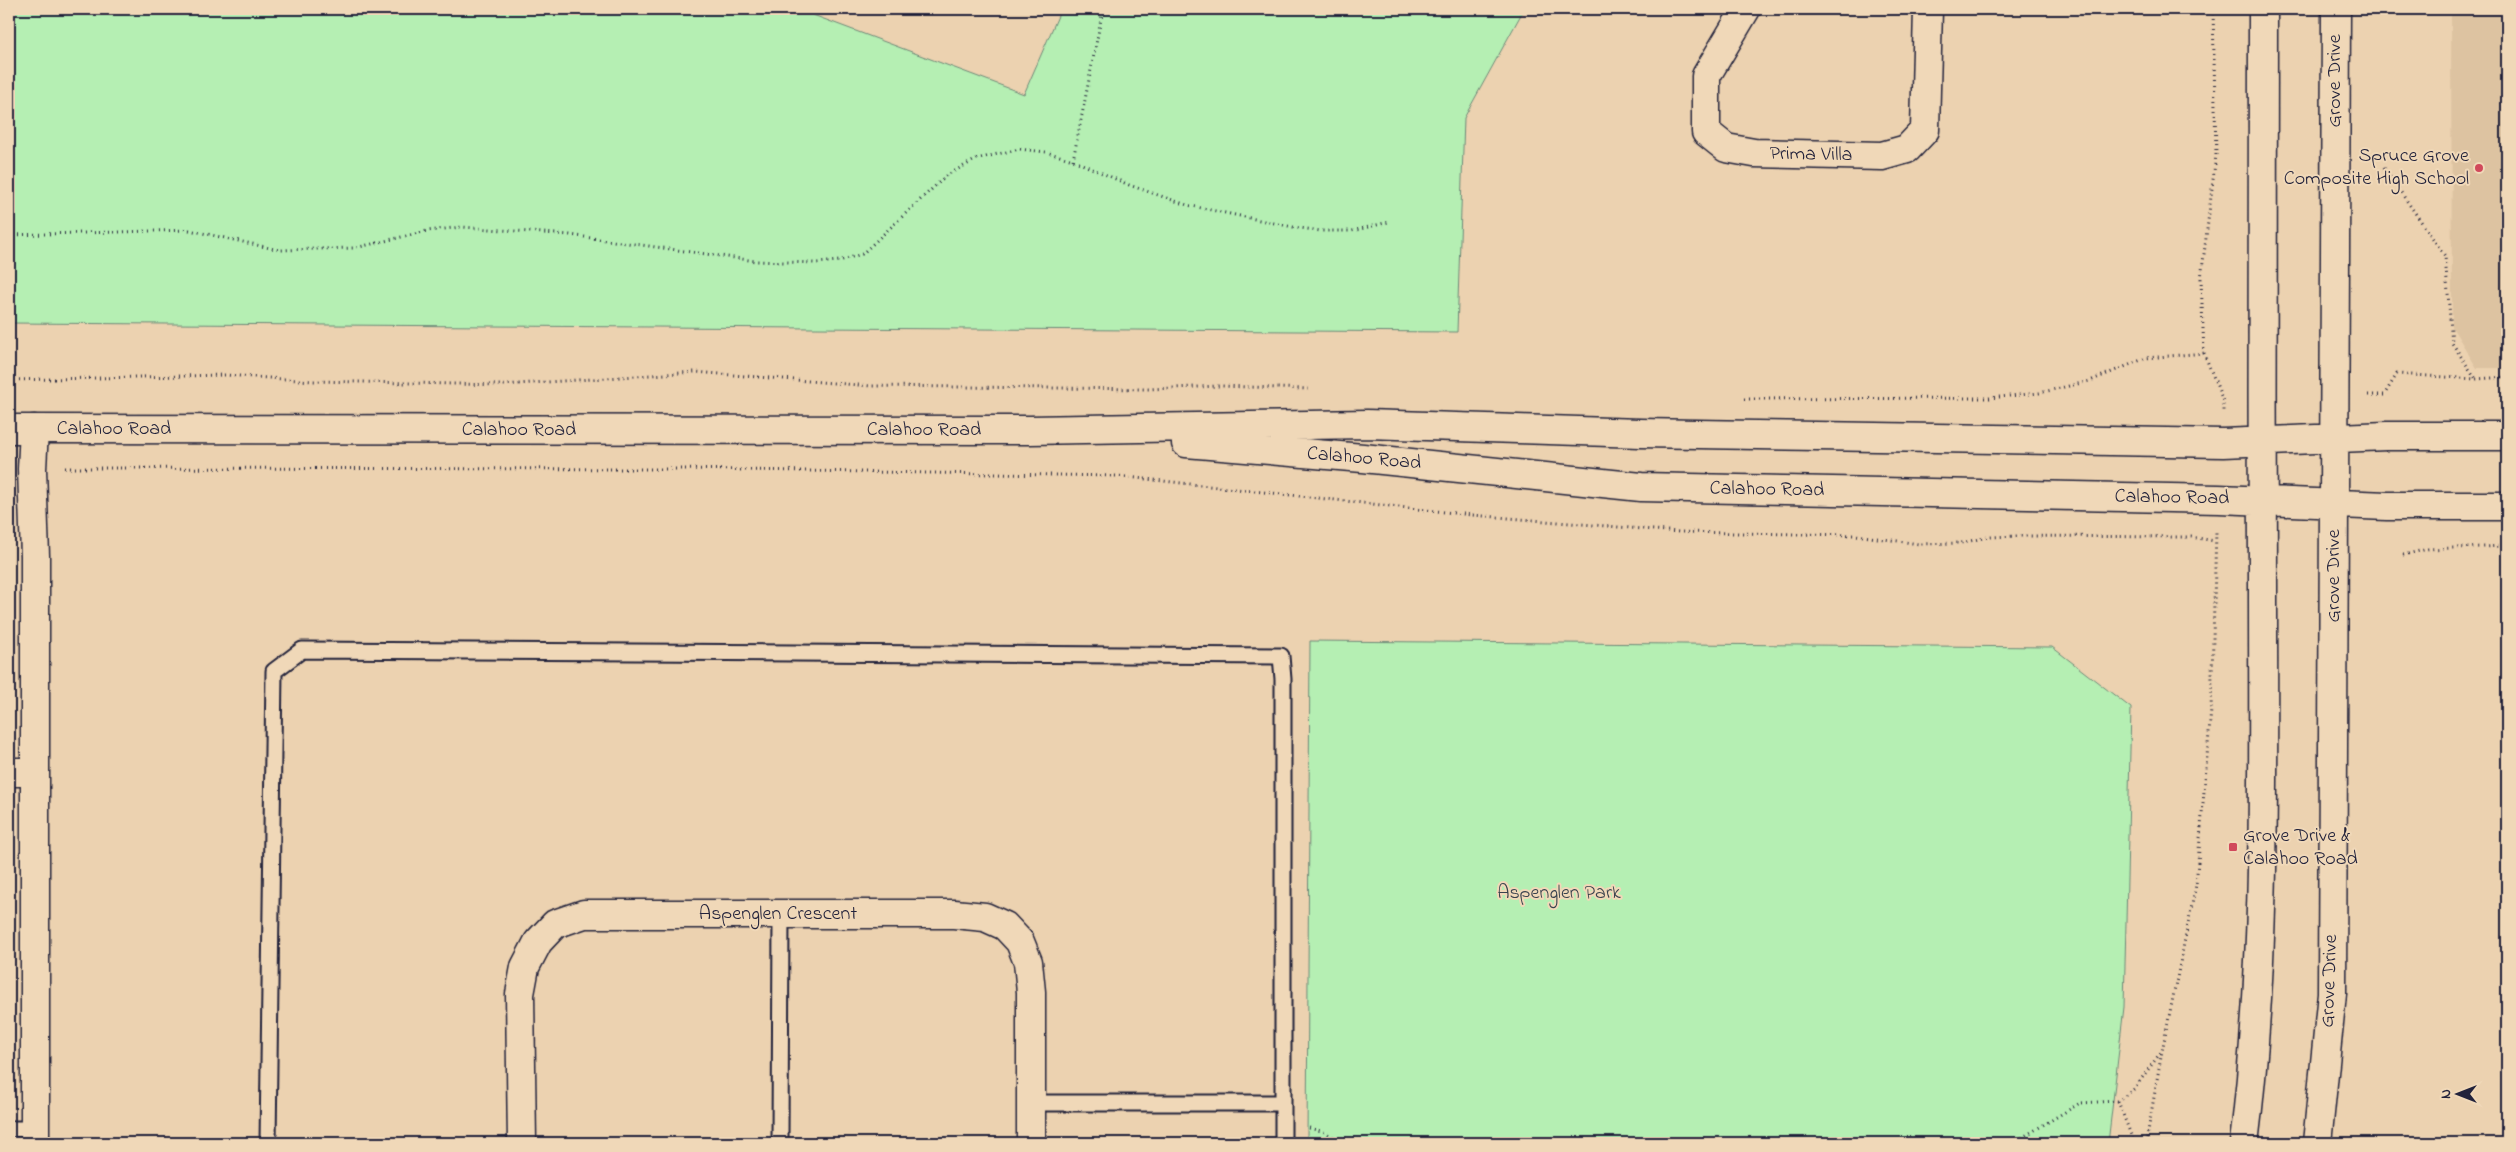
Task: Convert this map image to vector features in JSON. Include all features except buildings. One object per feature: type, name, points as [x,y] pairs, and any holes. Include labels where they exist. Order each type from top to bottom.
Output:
[{"type":"street","name":"Prima Villa","points":[[1746,9],[1706,76],[1706,132],[1726,148],[1754,154],[1882,156],[1907,149],[1925,130],[1928,9]]},
{"type":"street","points":[[2244,1143],[2251,1086],[2258,958],[2262,815],[2263,9]]},
{"type":"street","name":"Grove Drive","points":[[2317,1143],[2332,992],[2336,9]]},
{"type":"street","name":"Calahoo Road","points":[[22,429],[1030,430],[1367,424],[1649,433],[2214,443],[2507,436]]},
{"type":"street","points":[[22,429],[32,469],[35,556],[22,772],[26,1134]]},
{"type":"street","name":"Calahoo Road","points":[[1030,430],[1363,458],[1641,487],[2334,504],[2507,506]]},
{"type":"street","name":"Aspenglen Crescent","points":[[522,1143],[520,994],[525,967],[538,942],[555,924],[584,914],[954,914],[985,917],[1005,926],[1020,942],[1028,962],[1031,992],[1031,1143]]},
{"type":"lane","points":[[268,1143],[274,671],[302,650],[1281,656],[1283,679],[1283,1143]]},
{"type":"lane","points":[[780,1143],[781,914]]},
{"type":"lane","points":[[1031,1103],[1283,1103]]},
{"type":"path","points":[[1073,160],[1102,9]]},
{"type":"path","points":[[2213,9],[2216,155],[2202,279],[2204,353],[2224,401]]},
{"type":"path","points":[[9,235],[189,230],[279,250],[355,248],[427,231],[462,227],[570,235],[756,261],[816,263],[862,254],[947,175],[977,159],[1019,149],[1046,152],[1073,160],[1128,185],[1187,205],[1293,227],[1321,231],[1352,231],[1389,222]]},
{"type":"path","points":[[2384,168],[2445,256],[2452,343],[2476,379]]},
{"type":"path","points":[[1742,398],[1989,398],[2039,393],[2090,381],[2146,358],[2204,353]]},
{"type":"path","points":[[9,380],[225,375],[313,381],[502,385],[696,372],[871,386],[1149,389],[1220,386],[1316,389]]},
{"type":"path","points":[[2384,395],[2397,374],[2476,379],[2507,377]]},
{"type":"path","points":[[32,469],[670,469],[1118,476],[1472,515],[1679,532],[1856,535],[1919,544],[1961,543],[1988,538],[2019,536],[2191,537],[2215,541],[2212,710],[2196,886],[2162,1051],[2146,1143]]},
{"type":"path","points":[[2403,555],[2428,549],[2507,546]]},
{"type":"path","points":[[2013,1143],[2080,1103],[2118,1101],[2134,1089],[2162,1051]]},
{"type":"path","points":[[2118,1101],[2134,1143]]},
{"type":"path","points":[[1283,1126],[1325,1132],[1342,1143]]},
{"type":"shaded area","name":"Spruce Grove Composite High School","points":[[2451,9],[2507,9],[2507,368],[2477,368],[2452,327]]},
{"type":"green space","points":[[9,9],[797,9],[1024,94],[1061,9],[1524,9],[1464,118],[1457,332],[9,323]]},
{"type":"green space","name":"Aspenglen Park","points":[[1310,641],[2052,647],[2131,708],[2124,1007],[2108,1143],[1307,1143]]},
{"type":"place","name":"Spruce Grove Composite High School","points":[[2479,168]]},
{"type":"place","name":"Grove Drive & Calahoo Road","points":[[2233,847]]}]
